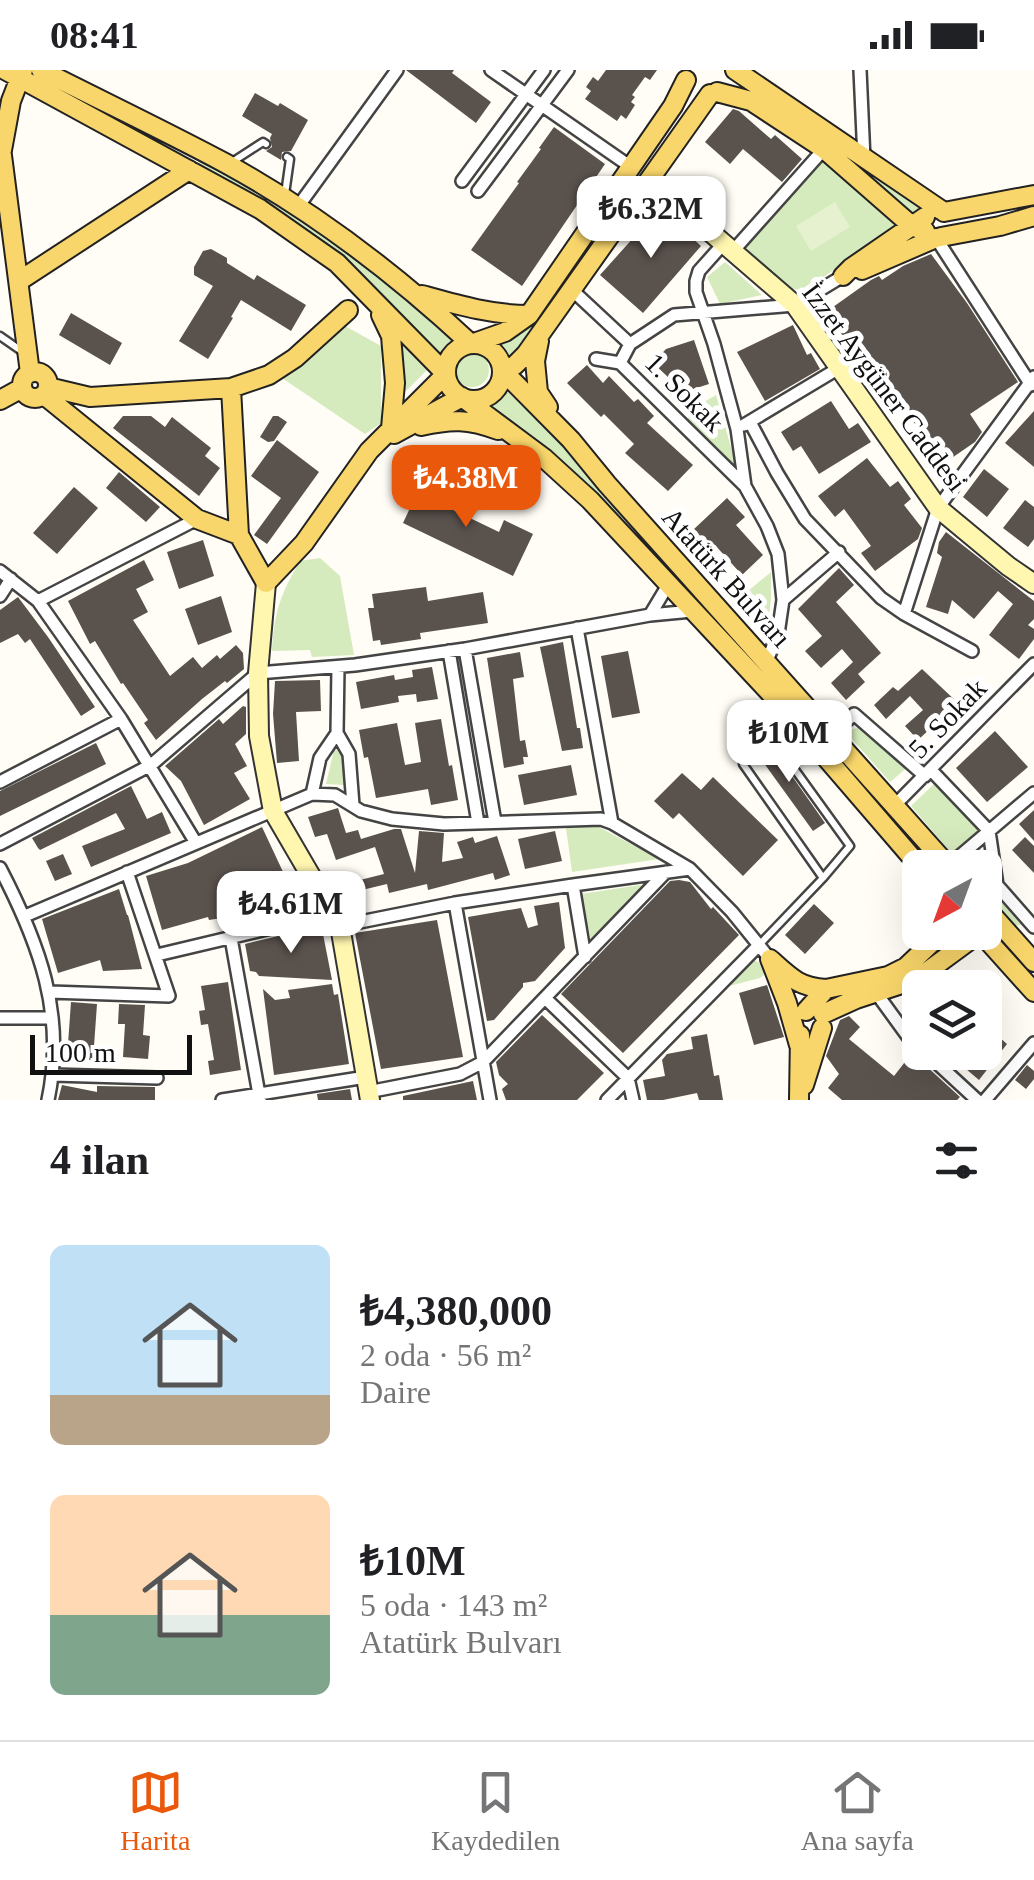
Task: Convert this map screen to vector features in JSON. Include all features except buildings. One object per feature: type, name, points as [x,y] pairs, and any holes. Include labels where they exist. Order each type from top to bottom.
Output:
[{"type":"main road","name":"Atatürk Bulvarı","points":[[41,70],[228,165],[291,204],[418,294],[471,344],[494,352],[502,370],[571,440],[934,850]]},
{"type":"main road","points":[[394,430],[462,397],[480,400],[488,396],[500,383],[502,370],[515,365],[526,354],[714,93],[728,82],[732,70],[864,158],[932,224]]},
{"type":"main road","name":"Atatürk Bulvarı","points":[[15,72],[260,210],[337,263],[446,374],[451,388],[544,458],[590,500],[773,696],[905,850]]},
{"type":"main road","points":[[15,72],[1,146],[19,281],[26,372]]},
{"type":"main road","points":[[685,75],[696,91],[751,102],[932,224],[1000,226],[1034,216]]},
{"type":"main road","points":[[231,388],[239,535],[266,583],[304,543],[369,451],[446,374],[453,354],[464,346],[505,332],[530,315],[673,106],[685,75]]},
{"type":"main road","points":[[19,281],[189,170]]},
{"type":"main road","points":[[842,276],[932,224],[1034,195]]},
{"type":"main road","points":[[842,276],[858,272],[932,224]]},
{"type":"main road","points":[[418,294],[504,315],[530,315]]},
{"type":"main road","points":[[374,301],[391,336],[394,430]]},
{"type":"main road","points":[[556,309],[537,345],[538,392],[571,440]]},
{"type":"main road","points":[[46,391],[90,397],[231,388],[269,375],[295,358],[348,310]]},
{"type":"main road","points":[[0,400],[26,372],[43,374],[46,391],[197,519],[239,535]]},
{"type":"main road","points":[[394,430],[451,420],[479,423],[518,438]]},
{"type":"main road","points":[[1002,938],[1034,962]]},
{"type":"main road","points":[[1002,948],[1034,992]]},
{"type":"main road","points":[[764,952],[788,975],[808,987],[826,989],[888,976],[906,967],[923,950]]},
{"type":"main road","points":[[813,1019],[916,978],[951,950]]},
{"type":"main road","points":[[764,952],[787,1004],[799,1045],[800,1100]]},
{"type":"main road","points":[[799,1045],[826,989]]},
{"type":"main road","points":[[800,1100],[813,1019]]},
{"type":"street","points":[[291,204],[398,70]]},
{"type":"street","points":[[491,70],[631,168]]},
{"type":"street","points":[[462,181],[544,70]]},
{"type":"street","points":[[478,191],[568,70]]},
{"type":"street","points":[[860,70],[864,158]]},
{"type":"street","points":[[766,663],[778,634],[783,600],[778,554],[745,486],[737,429],[696,281],[699,271],[729,247],[824,149]]},
{"type":"street","name":"İzzet Aygüner Caddesi","points":[[650,180],[794,306],[938,508],[1034,584]]},
{"type":"street","points":[[904,614],[938,508],[1032,383],[932,224]]},
{"type":"street","points":[[630,344],[674,316],[794,306],[842,276]]},
{"type":"street","name":"1. Sokak","points":[[570,290],[630,344],[620,363],[745,486]]},
{"type":"street","points":[[596,358],[620,363]]},
{"type":"street","points":[[737,429],[840,368]]},
{"type":"street","points":[[750,422],[804,519],[881,598],[972,652]]},
{"type":"street","points":[[38,601],[197,519]]},
{"type":"street","points":[[783,600],[839,552]]},
{"type":"street","points":[[0,571],[38,601],[151,765],[196,843]]},
{"type":"street","points":[[0,596],[11,579]]},
{"type":"street","points":[[266,583],[258,672],[259,736],[273,811],[340,926],[368,1090]]},
{"type":"street","points":[[650,614],[668,585]]},
{"type":"street","points":[[0,844],[151,765],[258,672],[338,667],[650,614],[692,611]]},
{"type":"street","points":[[578,628],[612,823]]},
{"type":"street","points":[[465,648],[495,822]]},
{"type":"street","points":[[449,651],[478,823]]},
{"type":"street","name":"5. Sokak","points":[[894,806],[1034,664]]},
{"type":"street","points":[[338,667],[337,733],[349,754],[353,805]]},
{"type":"street","points":[[831,736],[854,714],[928,773],[989,831],[996,885],[1034,926]]},
{"type":"street","points":[[0,782],[120,719]]},
{"type":"street","points":[[312,794],[320,758],[337,733]]},
{"type":"street","points":[[967,850],[1034,793]]},
{"type":"street","points":[[25,916],[312,794],[335,795],[373,816],[392,819],[444,824],[585,818],[612,823],[690,869],[764,952],[606,1100]]},
{"type":"street","points":[[157,956],[313,918],[340,926],[572,884],[690,869]]},
{"type":"street","points":[[50,992],[169,996],[127,872]]},
{"type":"street","points":[[222,1100],[368,1090],[460,1074],[483,1062],[666,872]]},
{"type":"street","points":[[2,874],[25,916],[50,992],[53,1076],[48,1100]]},
{"type":"street","points":[[572,884],[585,957]]},
{"type":"street","points":[[455,904],[490,1100]]},
{"type":"street","points":[[230,938],[260,1097]]},
{"type":"street","points":[[877,994],[902,1028]]},
{"type":"street","points":[[544,998],[628,1078],[633,1100]]},
{"type":"street","points":[[0,1018],[52,1018]]},
{"type":"street","points":[[946,1070],[981,1100],[1034,1044]]},
{"type":"street","points":[[53,1076],[157,1078]]},
{"type":"lane","points":[[228,165],[263,142],[266,144]]},
{"type":"lane","points":[[287,157],[291,204]]},
{"type":"lane","points":[[0,336],[26,372]]},
{"type":"lane","points":[[764,952],[850,846],[780,749]]},
{"type":"lane","points":[[744,764],[823,878]]},
{"type":"green space","points":[[674,118],[510,361],[494,343],[532,324]]},
{"type":"green space","points":[[825,154],[894,222],[893,230],[804,290],[791,289],[743,246]]},
{"type":"green space","points":[[200,159],[285,207],[458,338],[446,345],[439,357],[361,274],[283,214],[198,165]]},
{"type":"green space","points":[[856,163],[921,207],[910,217],[853,166]]},
{"type":"green space","points":[[835,202],[850,227],[811,251],[796,226]]},
{"type":"green space","points":[[725,262],[762,295],[720,304],[707,277]]},
{"type":"green space","points":[[345,326],[381,346],[381,423],[365,434],[282,378]]},
{"type":"green space","points":[[399,335],[429,368],[402,395]]},
{"type":"green space","points":[[472,353],[484,358],[489,370],[484,382],[472,387],[460,382],[455,370],[460,358]]},
{"type":"green space","points":[[509,388],[717,616],[713,620],[588,483],[487,406]]},
{"type":"green space","points":[[716,395],[739,475],[687,421],[692,409]]},
{"type":"green space","points":[[320,558],[340,576],[354,655],[312,657],[310,650],[272,651],[279,604],[293,573],[300,561]]},
{"type":"green space","points":[[771,572],[768,624],[759,627],[736,601]]},
{"type":"green space","points":[[720,622],[923,850],[917,850],[717,625]]},
{"type":"green space","points":[[861,727],[908,767],[890,782],[845,731]]},
{"type":"green space","points":[[334,750],[341,750],[345,785],[326,784]]},
{"type":"green space","points":[[935,783],[981,829],[955,850],[948,850],[911,806]]},
{"type":"green space","points":[[597,826],[659,859],[572,872],[566,828]]},
{"type":"green space","points":[[647,884],[591,940],[581,894]]},
{"type":"green space","points":[[1002,903],[1021,925],[1011,926],[1002,915]]},
{"type":"green space","points":[[753,960],[767,972],[760,978],[729,986]]}]
